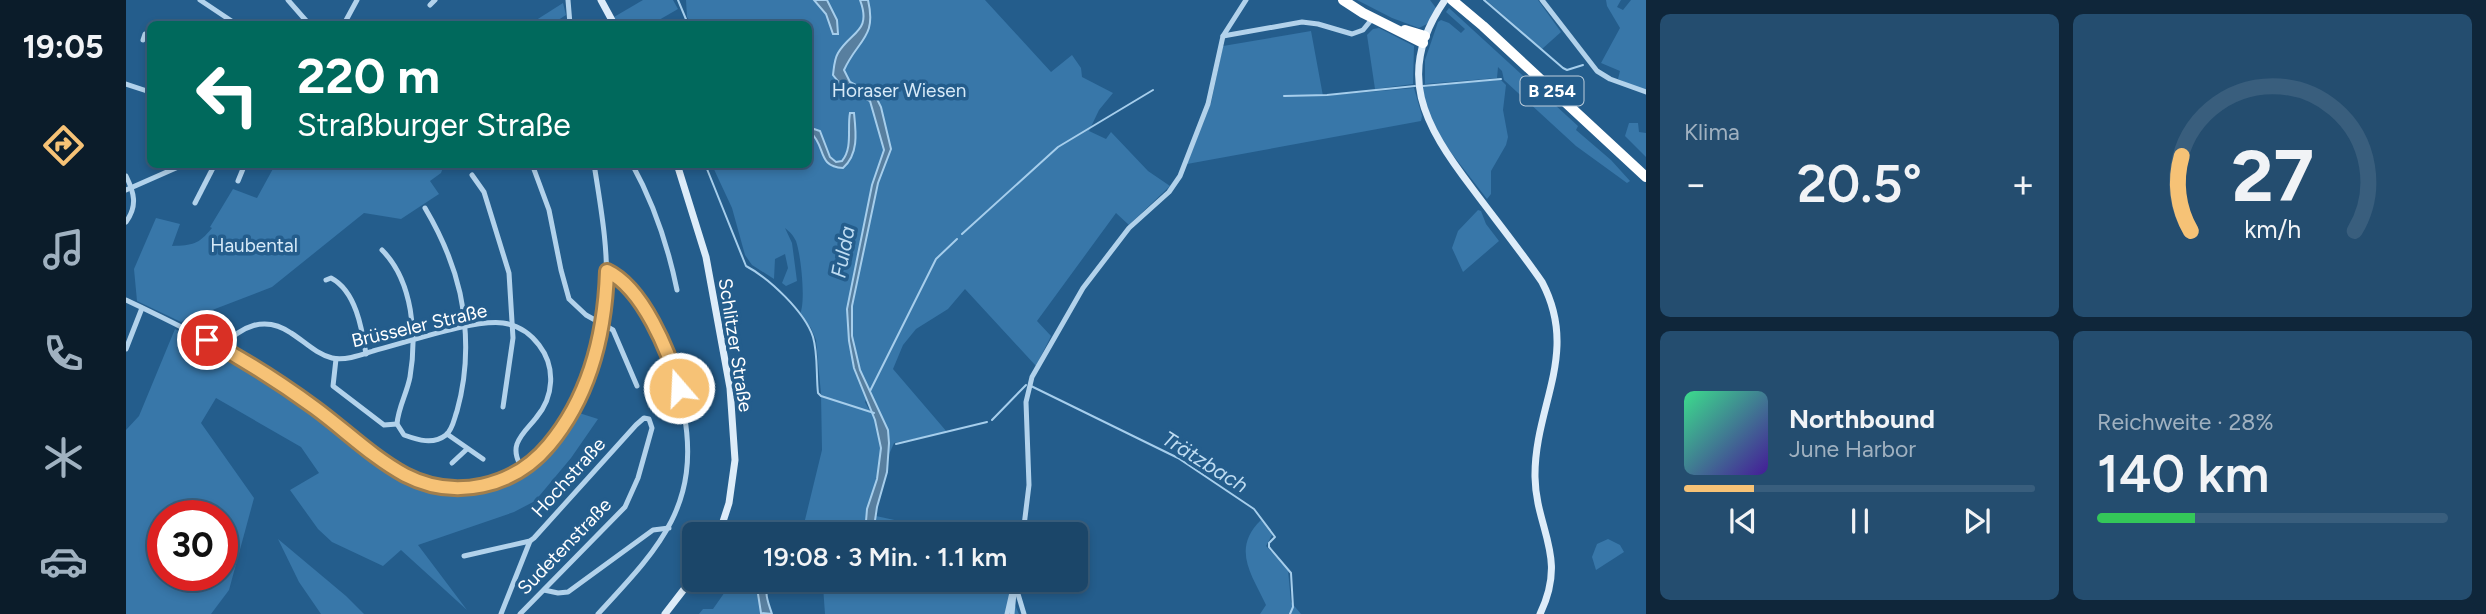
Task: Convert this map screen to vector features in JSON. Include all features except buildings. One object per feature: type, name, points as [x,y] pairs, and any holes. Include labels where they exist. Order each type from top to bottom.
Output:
[{"type":"highway","points":[[1343,0],[1372,19],[1424,39]]},
{"type":"highway","name":"B 254","points":[[1455,2],[1646,177]]},
{"type":"street","points":[[200,0],[232,21]]},
{"type":"street","points":[[288,0],[306,21]]},
{"type":"street","points":[[346,21],[357,0]]},
{"type":"street","points":[[568,0],[570,21]]},
{"type":"street","points":[[601,0],[612,21]]},
{"type":"street","points":[[1024,522],[1029,485],[1026,402],[1032,377],[1083,288],[1129,228],[1169,192],[1180,176],[1208,104],[1223,36],[1246,0]]},
{"type":"street","points":[[1445,0],[1424,39],[1418,60],[1418,87],[1423,109],[1449,157],[1542,282],[1556,316],[1556,360],[1536,469],[1537,492],[1551,555],[1550,586],[1540,614]]},
{"type":"street","points":[[1542,0],[1597,71],[1644,91]]},
{"type":"street","points":[[1223,36],[1302,22],[1318,23],[1352,34],[1363,30],[1372,19]]},
{"type":"street","points":[[143,40],[147,35]]},
{"type":"street","points":[[126,84],[147,91]]},
{"type":"street","points":[[129,189],[176,168]]},
{"type":"street","points":[[195,203],[213,168]]},
{"type":"street","points":[[238,181],[243,168]]},
{"type":"street","points":[[533,168],[549,210],[569,299],[586,315],[613,330],[637,386]]},
{"type":"street","points":[[126,300],[222,348],[281,384],[386,463],[414,479],[443,487],[472,488],[491,484],[522,469],[547,447],[570,413],[591,370],[603,324],[607,271],[595,168]]},
{"type":"street","points":[[634,168],[660,226],[677,290]]},
{"type":"street","name":"Schlitzer Straße","points":[[678,168],[706,257],[730,388],[735,460],[729,503],[723,522]]},
{"type":"street","points":[[126,176],[134,208],[126,222]]},
{"type":"street","points":[[472,176],[484,192],[509,273],[512,352],[503,407]]},
{"type":"street","points":[[382,250],[396,269],[406,295],[413,341],[410,376],[397,424],[404,435],[431,441],[447,434],[452,425],[464,380],[465,327],[456,276],[442,236],[425,208]]},
{"type":"street","points":[[598,614],[669,528],[689,469],[689,441],[681,395],[666,350],[626,286],[607,271]]},
{"type":"street","points":[[326,281],[331,278],[339,282],[348,297],[358,316],[366,354]]},
{"type":"street","points":[[127,346],[142,308]]},
{"type":"street","name":"Brüsseler Straße","points":[[222,348],[232,336],[244,328],[268,324],[284,329],[321,354],[336,359],[366,354],[465,327],[489,323],[513,326],[530,335],[540,347],[551,372],[551,385],[545,404],[517,444],[517,456],[522,469]]},
{"type":"street","points":[[336,359],[334,386],[384,425],[397,424]]},
{"type":"street","name":"Hochstraße","points":[[464,556],[530,541],[564,507],[636,425],[644,418],[649,419]]},
{"type":"street","name":"Sudetenstraße","points":[[520,614],[625,507],[635,486],[650,436],[652,428],[649,419]]},
{"type":"street","points":[[447,434],[483,459]]},
{"type":"street","points":[[452,463],[467,449]]},
{"type":"street","points":[[544,590],[568,592],[653,530],[669,528]]},
{"type":"street","points":[[501,614],[530,541]]},
{"type":"street","points":[[665,614],[682,592]]},
{"type":"street","points":[[1010,614],[1013,592]]},
{"type":"street","points":[[1017,592],[1024,614]]},
{"type":"green space","points":[[643,0],[673,0],[678,9],[657,21],[616,21],[614,17]]},
{"type":"green space","name":"Horaser Wiesen","points":[[686,0],[985,0],[1051,72],[1072,55],[1081,68],[1082,77],[1113,93],[1099,110],[1089,131],[1106,139],[1111,132],[1148,171],[1170,186],[1129,225],[1116,213],[1037,321],[1051,336],[1036,366],[965,289],[948,309],[916,329],[903,345],[893,369],[947,432],[894,443],[887,459],[889,443],[869,393],[865,402],[876,421],[880,449],[877,478],[867,522],[804,522],[822,450],[821,394],[816,340],[800,314],[803,289],[798,248],[794,237],[785,228],[792,243],[797,281],[786,286],[782,283],[788,268],[785,254],[775,259],[774,279],[752,265],[745,255],[732,208],[713,168],[812,168],[812,21],[690,21]]},
{"type":"green space","points":[[1357,0],[1430,0],[1436,8],[1427,24],[1419,28]]},
{"type":"green space","points":[[1486,0],[1538,0],[1561,32],[1542,49]]},
{"type":"green space","points":[[1606,0],[1621,0],[1617,7],[1623,10],[1631,0],[1646,0],[1646,92],[1618,79],[1620,71],[1601,63],[1620,28]]},
{"type":"green space","points":[[563,3],[566,15],[557,21],[535,21]]},
{"type":"green space","points":[[1449,8],[1578,126],[1576,130],[1611,160],[1630,181],[1627,183],[1576,146],[1504,80],[1498,67],[1497,78],[1425,84],[1425,60],[1438,22],[1441,20],[1449,23],[1461,33],[1465,29],[1446,12]]},
{"type":"green space","points":[[1379,28],[1414,46],[1413,84],[1375,89],[1367,35],[1373,29]]},
{"type":"green space","points":[[1311,31],[1323,96],[1414,88],[1421,121],[1187,164],[1211,103],[1223,46]]},
{"type":"green space","points":[[1501,80],[1506,85],[1503,110],[1508,137],[1491,171],[1491,194],[1487,199],[1439,137],[1424,100],[1423,87]]},
{"type":"green space","points":[[1629,123],[1638,123],[1639,132],[1646,133],[1646,157],[1625,136]]},
{"type":"green space","name":"Haubental","points":[[273,168],[443,168],[441,173],[430,181],[439,194],[401,219],[364,213],[272,287],[181,322],[137,301],[134,269],[156,218],[180,224],[172,246],[185,245],[203,238],[212,228],[210,227],[233,189],[257,198]]},
{"type":"green space","points":[[1478,210],[1499,241],[1463,272],[1452,248],[1458,231]]},
{"type":"green space","points":[[175,329],[291,396],[380,463],[413,482],[461,496],[505,484],[529,472],[555,446],[576,412],[598,419],[571,458],[535,501],[514,512],[418,545],[467,610],[401,550],[383,566],[332,542],[318,529],[290,490],[319,473],[301,447],[216,398],[201,423],[254,498],[238,557],[238,500],[147,500],[147,591],[228,591],[211,614],[126,614],[126,430],[139,416]]},
{"type":"green space","points":[[876,516],[904,522],[875,522]]},
{"type":"green space","points":[[1261,520],[1272,535],[1266,546],[1288,570],[1291,602],[1301,614],[1260,614],[1266,605],[1250,573],[1246,552],[1247,541]]},
{"type":"green space","points":[[278,539],[364,614],[321,614],[299,582]]},
{"type":"green space","points":[[1608,539],[1620,545],[1624,552],[1596,570],[1592,557],[1597,544]]},
{"type":"green space","points":[[725,592],[758,592],[762,614],[699,614],[703,609],[713,609]]},
{"type":"green space","points":[[823,592],[1009,592],[1019,614],[825,614]]},
{"type":"shaded area","points":[[814,0],[827,0],[837,20],[838,34],[833,34],[826,14]]},
{"type":"shaded area","points":[[860,0],[868,0],[868,31],[844,70],[850,82],[875,95],[881,107],[891,149],[878,183],[852,306],[852,336],[860,370],[888,430],[887,472],[875,522],[866,522],[867,509],[877,479],[881,448],[875,420],[854,368],[847,309],[872,185],[884,150],[870,101],[841,85],[833,75],[838,53],[862,25],[863,11]]},
{"type":"shaded area","points":[[850,113],[854,113],[854,149],[843,168],[835,167],[825,160],[812,132],[814,129],[820,131],[830,157],[836,162],[842,161],[849,144]]},
{"type":"shaded area","points":[[767,592],[772,614],[761,613],[758,594]]},
{"type":"waterway","points":[[678,0],[687,21]]},
{"type":"waterway","points":[[1484,0],[1563,68],[1567,70],[1583,65]]},
{"type":"waterway","points":[[1423,86],[1501,79]]},
{"type":"waterway","points":[[1284,96],[1327,95],[1415,86]]},
{"type":"waterway","points":[[962,234],[1058,147],[1153,90]]},
{"type":"waterway","points":[[707,168],[746,266],[785,297],[809,327],[816,350],[818,393],[874,413]]},
{"type":"waterway","points":[[870,391],[936,259],[957,239]]},
{"type":"waterway","name":"Trätzbach","points":[[992,420],[1026,385]]},
{"type":"waterway","name":"Trätzbach","points":[[1031,386],[1178,458],[1254,509],[1275,537],[1269,547],[1291,573],[1293,607],[1290,614]]},
{"type":"waterway","name":"Trätzbach","points":[[896,444],[987,422]]},
{"type":"route","points":[[207,340],[281,384],[399,471],[434,486],[452,488],[482,486],[507,477],[532,462],[553,440],[591,370],[603,324],[607,271],[618,278],[647,315],[666,350],[679,388]]},
{"type":"water label","name":"Fulda","points":[[843,252]]}]
